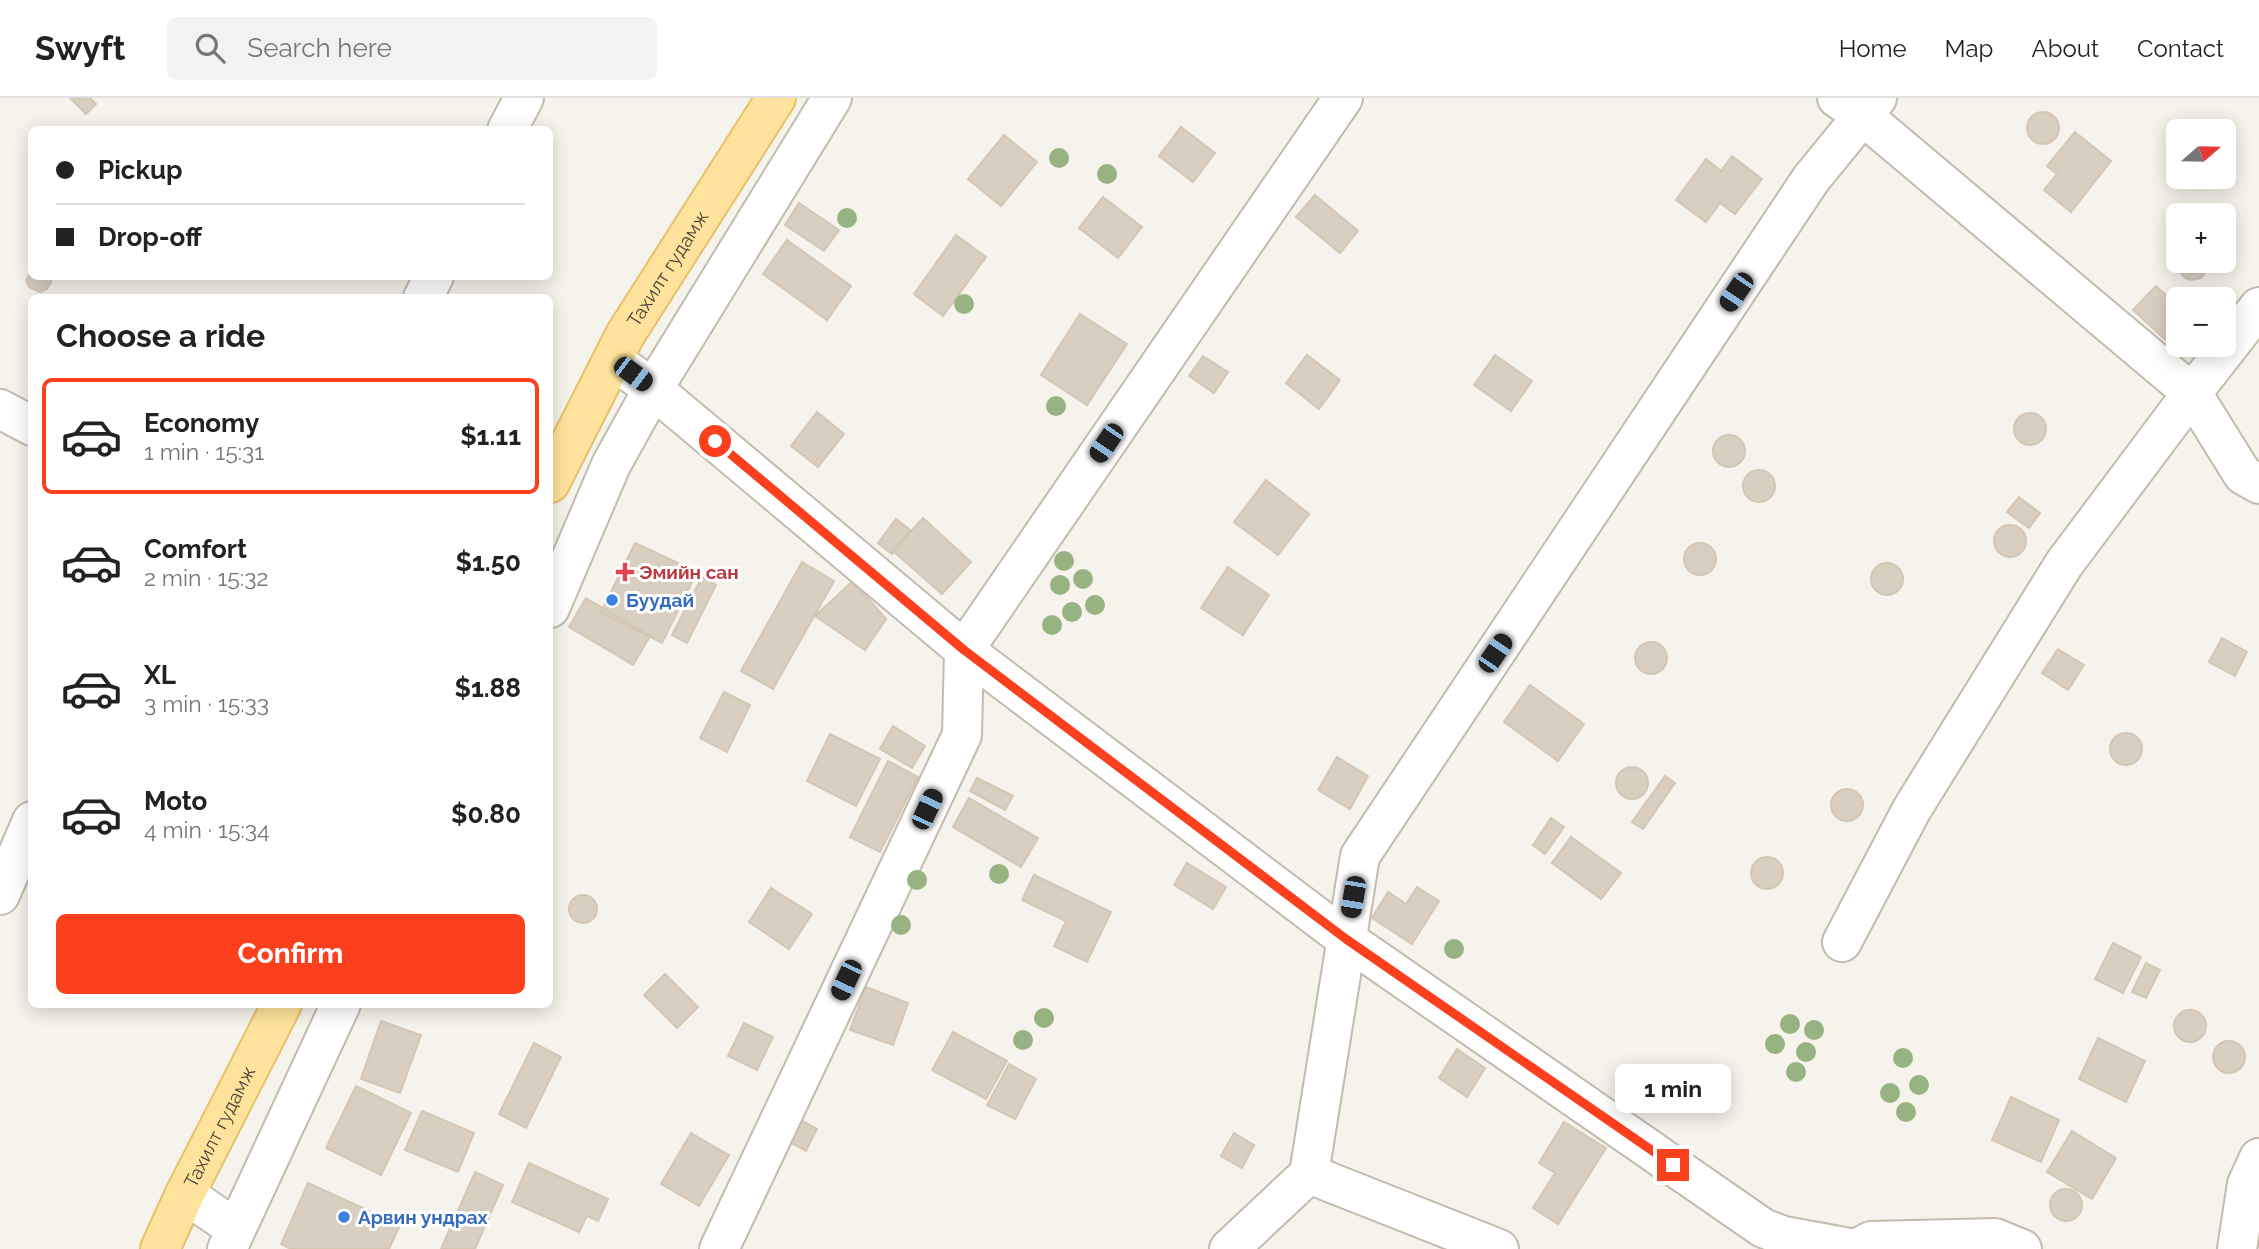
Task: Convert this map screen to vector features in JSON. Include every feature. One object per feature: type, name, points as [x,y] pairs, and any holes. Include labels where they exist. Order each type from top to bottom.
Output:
[{"type":"main road","name":"Тахилт гудамж","points":[[553,477],[625,335],[775,98]]},
{"type":"main road","name":"Тахилт гудамж","points":[[160,1249],[184,1194],[280,1008]]},
{"type":"street","points":[[509,126],[524,98]]},
{"type":"street","points":[[553,601],[611,466],[653,389],[832,98]]},
{"type":"street","points":[[719,1249],[962,735],[964,650],[1343,98]]},
{"type":"street","points":[[1229,1249],[1309,1174],[1360,856],[1859,104],[2192,393],[2244,475],[2259,484]]},
{"type":"street","points":[[1842,942],[1912,809],[2064,564],[2259,307]]},
{"type":"street","points":[[613,360],[653,389],[964,650],[1346,939],[1763,1228],[1784,1236],[1856,1249],[1871,1241],[1995,1238],[2022,1249]]},
{"type":"street","points":[[0,409],[28,424]]},
{"type":"street","points":[[0,895],[28,830]]},
{"type":"street","points":[[184,1194],[232,1239],[339,1008]]},
{"type":"street","points":[[2237,1249],[2247,1184],[2259,1158]]},
{"type":"street","points":[[1309,1174],[1499,1249]]},
{"type":"building","points":[[70,98],[90,98],[96,104],[86,114]]},
{"type":"building","points":[[2043,112],[2054,117],[2059,128],[2054,139],[2043,144],[2032,139],[2027,128],[2032,117]]},
{"type":"building","points":[[1181,127],[1215,153],[1193,182],[1159,156]]},
{"type":"building","points":[[2075,132],[2111,161],[2071,212],[2044,190],[2057,174],[2047,166]]},
{"type":"building","points":[[1004,135],[1037,162],[1001,206],[968,179]]},
{"type":"building","points":[[1732,156],[1762,179],[1735,214],[1720,203],[1706,222],[1676,200],[1706,159],[1721,171]]},
{"type":"building","points":[[1315,195],[1358,231],[1340,253],[1296,217]]},
{"type":"building","points":[[1103,197],[1142,227],[1118,258],[1079,228]]},
{"type":"building","points":[[799,203],[839,230],[824,251],[785,225]]},
{"type":"building","points":[[956,235],[986,257],[943,316],[914,294]]},
{"type":"building","points":[[787,240],[851,286],[827,320],[763,274]]},
{"type":"building","points":[[2181,273],[2205,273],[2201,278],[2185,278]]},
{"type":"building","points":[[28,277],[28,280],[51,282],[47,289],[40,292],[29,287],[26,280]]},
{"type":"building","points":[[2156,286],[2166,295],[2166,340],[2133,310]]},
{"type":"building","points":[[1080,314],[1127,344],[1087,405],[1041,375]]},
{"type":"building","points":[[1307,355],[1340,380],[1319,409],[1286,383]]},
{"type":"building","points":[[1495,355],[1532,381],[1511,411],[1474,385]]},
{"type":"building","points":[[1203,356],[1228,372],[1214,393],[1189,376]]},
{"type":"building","points":[[817,412],[844,434],[818,467],[791,446]]},
{"type":"building","points":[[2030,413],[2041,418],[2046,429],[2041,440],[2030,445],[2019,440],[2014,429],[2019,418]]},
{"type":"building","points":[[1729,435],[1740,440],[1745,451],[1740,462],[1729,467],[1718,462],[1713,451],[1718,440]]},
{"type":"building","points":[[1759,470],[1770,475],[1775,486],[1770,497],[1759,502],[1748,497],[1743,486],[1748,475]]},
{"type":"building","points":[[1266,480],[1309,514],[1278,555],[1234,522]]},
{"type":"building","points":[[2019,497],[2040,513],[2029,528],[2007,512]]},
{"type":"building","points":[[923,518],[971,562],[942,594],[893,551]]},
{"type":"building","points":[[896,519],[910,530],[892,554],[878,543]]},
{"type":"building","points":[[2010,525],[2021,530],[2026,541],[2021,552],[2010,557],[1999,552],[1994,541],[1999,530]]},
{"type":"building","points":[[635,543],[697,572],[662,643],[601,612]]},
{"type":"building","points":[[1700,543],[1711,548],[1716,559],[1711,570],[1700,575],[1689,570],[1684,559],[1689,548]]},
{"type":"building","points":[[802,562],[834,581],[773,689],[741,671]]},
{"type":"building","points":[[1887,563],[1898,568],[1903,579],[1898,590],[1887,595],[1876,590],[1871,579],[1876,568]]},
{"type":"building","points":[[1228,567],[1269,595],[1243,635],[1201,608]]},
{"type":"building","points":[[702,577],[716,585],[687,643],[672,635]]},
{"type":"building","points":[[853,581],[886,619],[865,650],[815,616]]},
{"type":"building","points":[[586,598],[650,636],[633,665],[569,627]]},
{"type":"building","points":[[2222,638],[2247,652],[2235,676],[2209,662]]},
{"type":"building","points":[[1651,642],[1662,647],[1667,658],[1662,669],[1651,674],[1640,669],[1635,658],[1640,647]]},
{"type":"building","points":[[2058,649],[2084,665],[2068,690],[2042,673]]},
{"type":"building","points":[[1530,685],[1584,724],[1558,761],[1504,722]]},
{"type":"building","points":[[724,692],[750,705],[727,752],[700,738]]},
{"type":"building","points":[[893,726],[925,746],[912,768],[880,749]]},
{"type":"building","points":[[2126,733],[2137,738],[2142,749],[2137,760],[2126,765],[2115,760],[2110,749],[2115,738]]},
{"type":"building","points":[[830,734],[880,759],[856,806],[807,781]]},
{"type":"building","points":[[1337,757],[1368,776],[1350,809],[1318,790]]},
{"type":"building","points":[[888,761],[918,777],[880,852],[850,837]]},
{"type":"building","points":[[1632,767],[1643,772],[1648,783],[1643,794],[1632,799],[1621,794],[1616,783],[1621,772]]},
{"type":"building","points":[[1665,776],[1675,783],[1643,829],[1632,822]]},
{"type":"building","points":[[977,778],[1013,796],[1005,810],[970,791]]},
{"type":"building","points":[[1847,789],[1858,794],[1863,805],[1858,816],[1847,821],[1836,816],[1831,805],[1836,794]]},
{"type":"building","points":[[969,798],[1038,838],[1021,867],[953,827]]},
{"type":"building","points":[[1551,818],[1564,827],[1545,854],[1533,845]]},
{"type":"building","points":[[1571,837],[1621,873],[1601,899],[1552,863]]},
{"type":"building","points":[[1767,857],[1778,862],[1783,873],[1778,884],[1767,889],[1756,884],[1751,873],[1756,862]]},
{"type":"building","points":[[1187,863],[1226,887],[1213,909],[1174,885]]},
{"type":"building","points":[[1034,875],[1111,912],[1087,962],[1054,946],[1066,921],[1022,900]]},
{"type":"building","points":[[1417,887],[1439,901],[1412,944],[1372,918],[1388,892],[1406,904]]},
{"type":"building","points":[[771,888],[812,914],[789,949],[749,922]]},
{"type":"building","points":[[583,895],[593,899],[597,909],[593,919],[583,923],[573,919],[569,909],[573,899]]},
{"type":"building","points":[[2113,943],[2141,957],[2123,993],[2095,979]]},
{"type":"building","points":[[2146,963],[2160,970],[2146,998],[2132,992]]},
{"type":"building","points":[[665,974],[698,1007],[677,1028],[644,995]]},
{"type":"building","points":[[866,987],[908,1003],[893,1045],[850,1030]]},
{"type":"building","points":[[2190,1010],[2201,1015],[2206,1026],[2201,1037],[2190,1042],[2179,1037],[2174,1026],[2179,1015]]},
{"type":"building","points":[[381,1021],[421,1035],[400,1093],[361,1079]]},
{"type":"building","points":[[744,1023],[773,1037],[757,1070],[728,1056]]},
{"type":"building","points":[[953,1032],[1007,1061],[986,1099],[932,1070]]},
{"type":"building","points":[[2098,1038],[2145,1061],[2126,1102],[2079,1079]]},
{"type":"building","points":[[2229,1041],[2240,1046],[2245,1057],[2240,1068],[2229,1073],[2218,1068],[2213,1057],[2218,1046]]},
{"type":"building","points":[[534,1043],[561,1057],[526,1128],[499,1114]]},
{"type":"building","points":[[1457,1049],[1485,1068],[1467,1097],[1439,1078]]},
{"type":"building","points":[[1009,1064],[1036,1079],[1015,1119],[987,1105]]},
{"type":"building","points":[[356,1086],[411,1113],[381,1175],[326,1148]]},
{"type":"building","points":[[2011,1097],[2059,1120],[2041,1162],[1992,1140]]},
{"type":"building","points":[[422,1111],[474,1133],[458,1172],[405,1150]]},
{"type":"building","points":[[795,1117],[817,1129],[806,1151],[784,1139]]},
{"type":"building","points":[[1564,1122],[1606,1148],[1558,1224],[1533,1208],[1555,1173],[1539,1163]]},
{"type":"building","points":[[2072,1131],[2116,1158],[2092,1199],[2047,1172]]},
{"type":"building","points":[[691,1133],[729,1155],[699,1206],[661,1184]]},
{"type":"building","points":[[1234,1133],[1254,1145],[1242,1168],[1221,1156]]},
{"type":"building","points":[[529,1163],[608,1199],[598,1221],[587,1216],[579,1232],[512,1202]]},
{"type":"building","points":[[475,1172],[503,1185],[475,1249],[441,1249]]},
{"type":"building","points":[[308,1183],[400,1225],[389,1249],[291,1249],[281,1244]]},
{"type":"building","points":[[2066,1189],[2077,1194],[2082,1205],[2077,1216],[2066,1221],[2055,1216],[2050,1205],[2055,1194]]},
{"type":"place","name":"Эмийн сан","points":[[625,572]]},
{"type":"place","name":"Буудай","points":[[612,600]]},
{"type":"place","name":"Арвин ундрах","points":[[344,1217]]},
{"type":"route","points":[[715,441],[964,650],[1346,939],[1673,1165]]}]
